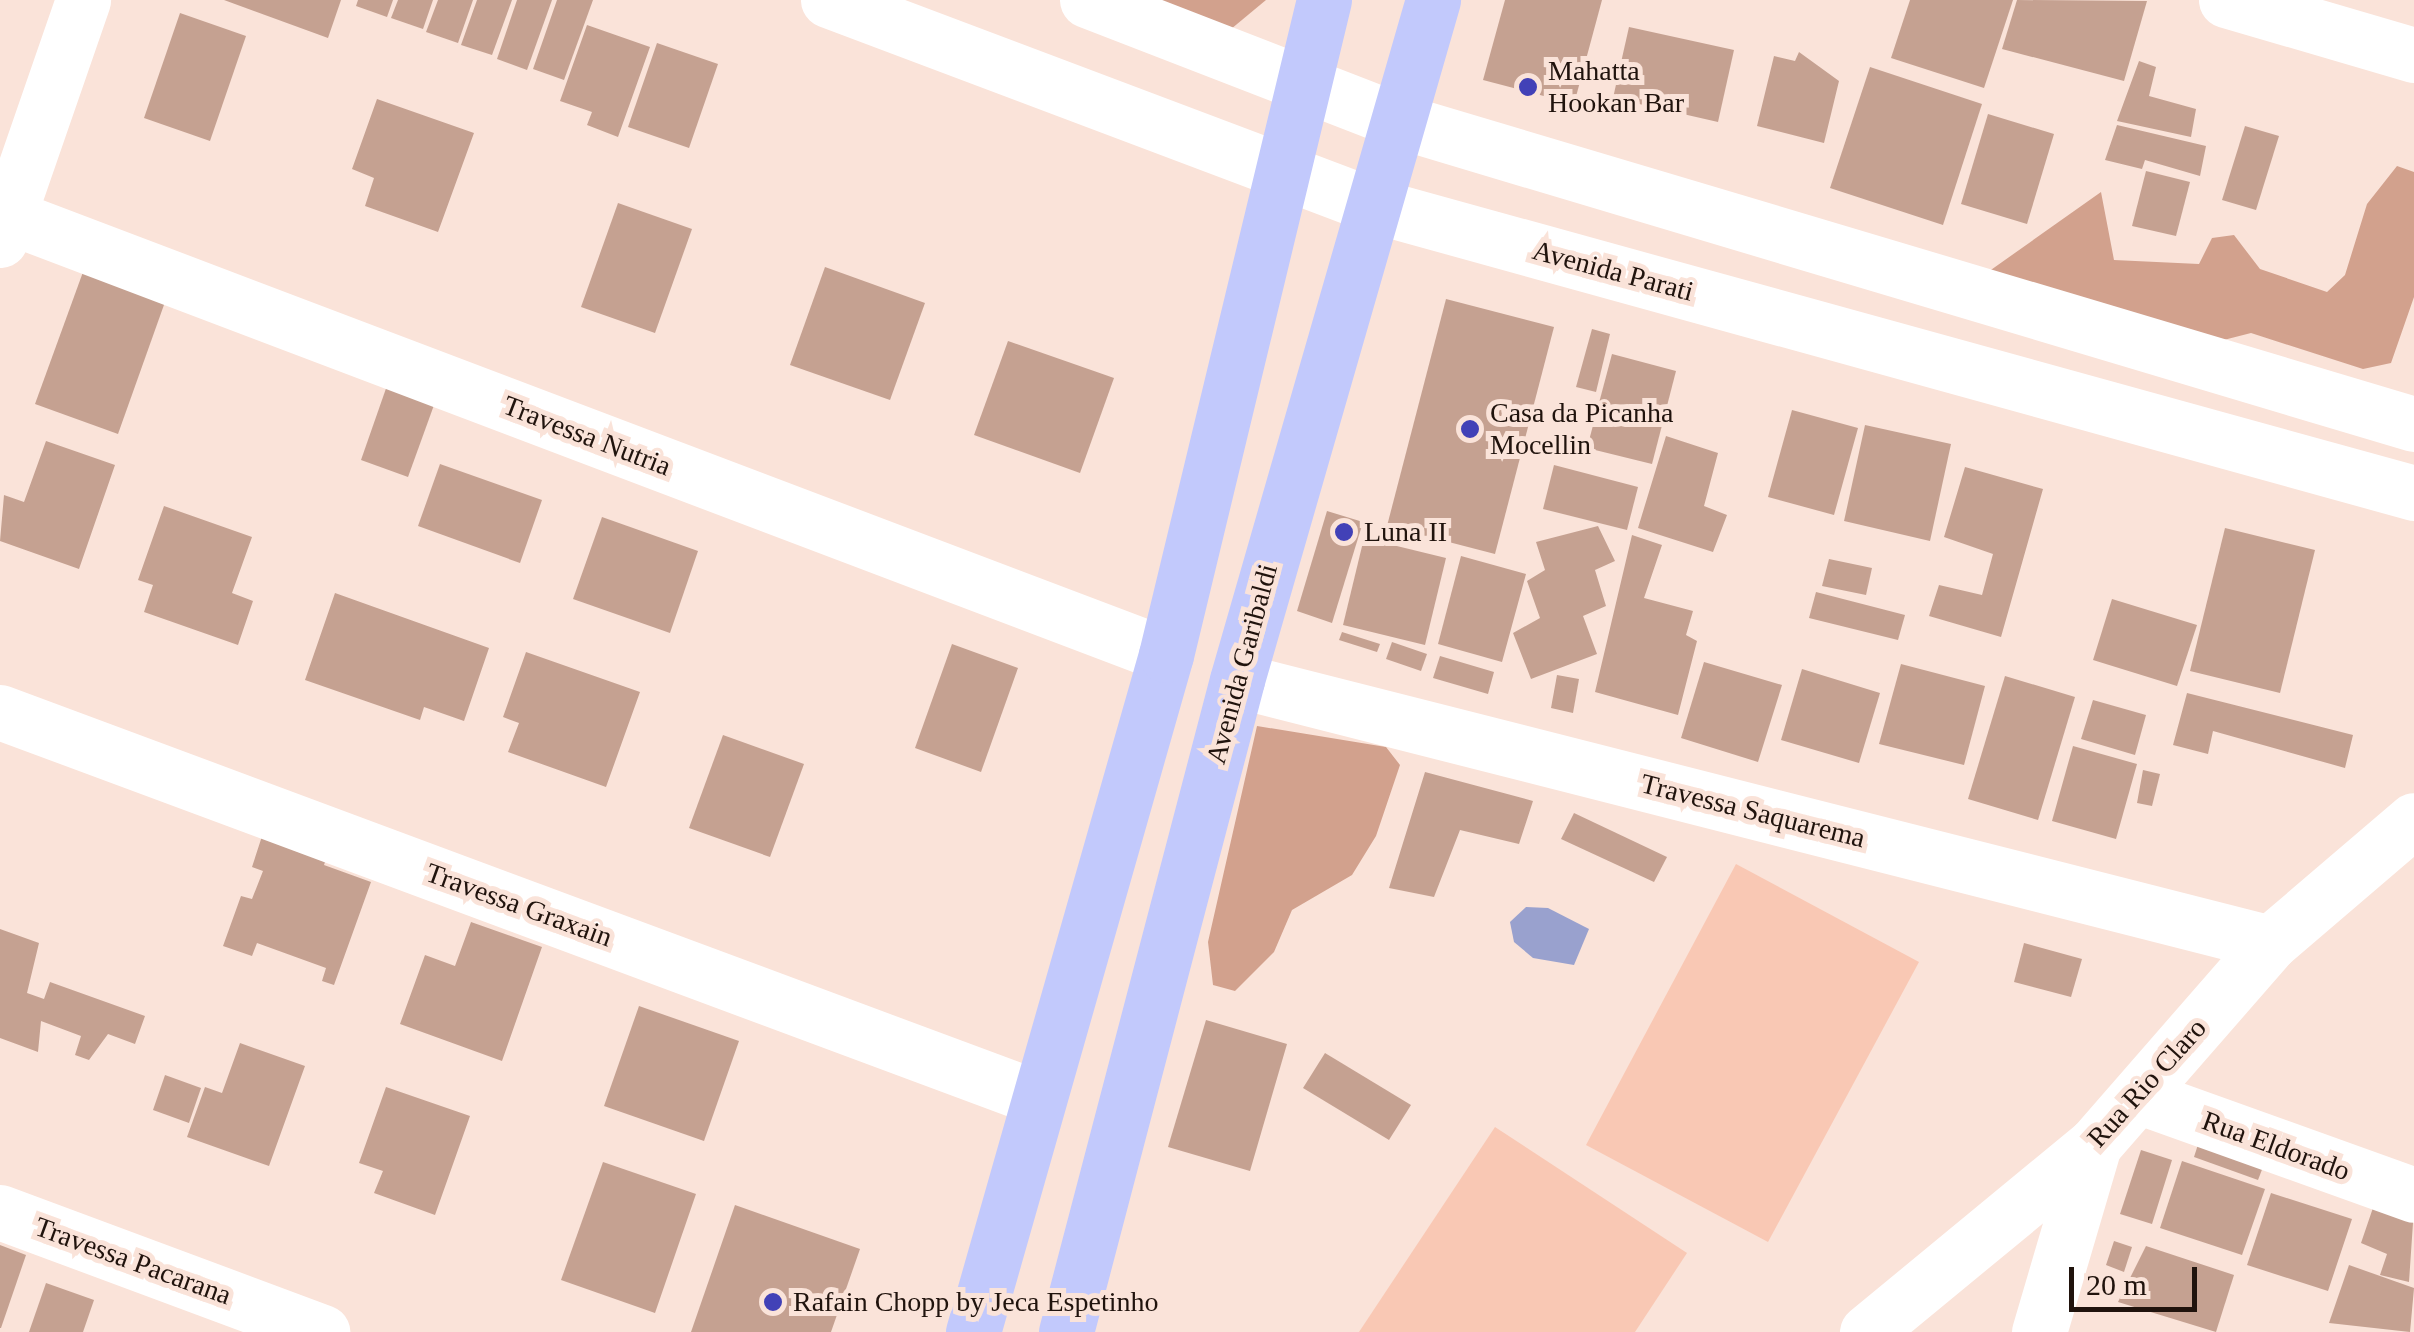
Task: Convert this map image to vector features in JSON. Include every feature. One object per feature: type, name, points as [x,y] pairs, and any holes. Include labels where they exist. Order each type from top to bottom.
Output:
[{"type":"main road","points":[[973,1332],[1166,655],[1301,81],[1324,0]]},
{"type":"main road","name":"Avenida Garibaldi","points":[[1066,1332],[1237,680],[1433,0]]},
{"type":"street","points":[[4,228],[83,0]]},
{"type":"street","name":"Avenida Parati","points":[[828,0],[1281,174],[1372,205],[2414,493]]},
{"type":"street","points":[[1087,0],[1396,120],[2414,424]]},
{"type":"street","points":[[2226,0],[2414,55]]},
{"type":"street","name":"Travessa Nutria","points":[[4,228],[1166,655]]},
{"type":"street","name":"Travessa Saquarema","points":[[1237,680],[2270,944]]},
{"type":"street","name":"Travessa Graxain","points":[[0,712],[1038,1098]]},
{"type":"street","name":"Rua Rio Claro","points":[[1867,1332],[2094,1145],[2270,944],[2414,820]]},
{"type":"street","name":"Rua Eldorado","points":[[2138,1096],[2414,1195]]},
{"type":"street","points":[[2038,1332],[2094,1145]]},
{"type":"street","name":"Travessa Pacarana","points":[[0,1212],[322,1332]]},
{"type":"shaded area","points":[[1102,0],[1266,0],[1213,44]]},
{"type":"shaded area","points":[[2397,166],[2414,172],[2414,297],[2391,363],[2363,369],[2251,333],[2208,344],[1988,272],[2101,192],[2114,260],[2199,264],[2212,238],[2234,235],[2260,269],[2327,292],[2345,275],[2367,204]]},
{"type":"shaded area","points":[[1257,726],[1386,747],[1400,765],[1376,836],[1352,875],[1292,910],[1274,952],[1235,991],[1213,985],[1208,942]]},
{"type":"shaded area","points":[[1736,864],[1919,962],[1768,1242],[1586,1145]]},
{"type":"shaded area","points":[[1495,1127],[1687,1253],[1635,1332],[1359,1332]]},
{"type":"water","points":[[1526,907],[1548,908],[1589,929],[1574,965],[1533,958],[1514,942],[1510,922]]},
{"type":"building","points":[[224,0],[341,0],[328,38]]},
{"type":"building","points":[[358,0],[393,0],[387,17],[356,6]]},
{"type":"building","points":[[398,0],[433,0],[423,29],[391,18]]},
{"type":"building","points":[[438,0],[473,0],[458,43],[426,32]]},
{"type":"building","points":[[477,0],[512,0],[492,55],[461,45]]},
{"type":"building","points":[[517,0],[552,0],[527,70],[497,59]]},
{"type":"building","points":[[557,0],[593,0],[564,80],[533,69]]},
{"type":"building","points":[[1505,0],[1602,0],[1574,104],[1483,80]]},
{"type":"building","points":[[1910,0],[2013,0],[1984,88],[1891,58]]},
{"type":"building","points":[[2017,0],[2147,1],[2124,81],[2002,49]]},
{"type":"building","points":[[180,13],[246,36],[210,141],[144,118]]},
{"type":"building","points":[[587,25],[650,47],[618,137],[587,125],[592,112],[560,101]]},
{"type":"building","points":[[1629,27],[1734,50],[1718,122],[1613,98]]},
{"type":"building","points":[[657,43],[718,64],[689,148],[628,127]]},
{"type":"building","points":[[1799,52],[1839,81],[1824,143],[1757,126],[1774,56],[1795,61]]},
{"type":"building","points":[[2139,61],[2156,67],[2149,96],[2196,109],[2191,137],[2117,121]]},
{"type":"building","points":[[1870,67],[1982,104],[1943,225],[1830,188]]},
{"type":"building","points":[[377,99],[474,133],[438,232],[365,206],[374,178],[352,169]]},
{"type":"building","points":[[1988,114],[2054,134],[2027,224],[1961,204]]},
{"type":"building","points":[[2117,125],[2206,146],[2200,176],[2145,160],[2142,169],[2105,160]]},
{"type":"building","points":[[2245,126],[2279,136],[2256,210],[2222,200]]},
{"type":"building","points":[[2146,171],[2190,182],[2176,236],[2132,226]]},
{"type":"building","points":[[618,203],[692,229],[655,333],[581,307]]},
{"type":"building","points":[[825,267],[925,303],[890,400],[790,365]]},
{"type":"building","points":[[83,272],[165,302],[118,434],[35,404]]},
{"type":"building","points":[[1446,299],[1554,327],[1495,554],[1387,526]]},
{"type":"building","points":[[1592,329],[1610,334],[1596,392],[1576,387]]},
{"type":"building","points":[[1008,341],[1114,378],[1080,473],[974,435]]},
{"type":"building","points":[[1612,354],[1676,371],[1652,464],[1587,448]]},
{"type":"building","points":[[390,377],[438,394],[408,477],[361,460]]},
{"type":"building","points":[[1792,410],[1858,428],[1834,515],[1768,497]]},
{"type":"building","points":[[1865,425],[1951,444],[1930,541],[1844,521]]},
{"type":"building","points":[[1666,436],[1718,453],[1704,506],[1727,515],[1713,552],[1638,528]]},
{"type":"building","points":[[46,441],[115,465],[79,569],[0,541],[4,495],[24,502]]},
{"type":"building","points":[[440,464],[542,500],[520,563],[418,526]]},
{"type":"building","points":[[1554,465],[1638,487],[1627,530],[1543,509]]},
{"type":"building","points":[[1965,467],[2043,489],[2001,637],[1929,616],[1939,585],[1982,595],[1993,554],[1944,537]]},
{"type":"building","points":[[164,506],[252,537],[232,593],[253,601],[238,645],[144,612],[153,585],[138,580]]},
{"type":"building","points":[[1327,511],[1363,522],[1332,623],[1297,611]]},
{"type":"building","points":[[602,517],[698,551],[670,633],[573,599]]},
{"type":"building","points":[[1598,526],[1615,561],[1595,570],[1606,606],[1583,616],[1597,654],[1531,679],[1513,633],[1540,618],[1527,581],[1545,570],[1536,542]]},
{"type":"building","points":[[2225,528],[2315,550],[2280,693],[2190,671]]},
{"type":"building","points":[[1632,535],[1662,545],[1644,598],[1693,611],[1686,635],[1697,641],[1678,715],[1595,692]]},
{"type":"building","points":[[1364,538],[1446,558],[1425,645],[1343,625]]},
{"type":"building","points":[[1461,556],[1526,574],[1502,662],[1438,644]]},
{"type":"building","points":[[1829,559],[1872,568],[1866,595],[1822,586]]},
{"type":"building","points":[[1816,592],[1905,615],[1898,640],[1809,618]]},
{"type":"building","points":[[335,593],[489,648],[464,721],[424,707],[420,720],[305,680]]},
{"type":"building","points":[[2112,599],[2197,625],[2177,686],[2093,660]]},
{"type":"building","points":[[1342,632],[1380,644],[1377,652],[1339,640]]},
{"type":"building","points":[[1392,642],[1427,654],[1421,671],[1386,659]]},
{"type":"building","points":[[952,644],[1018,668],[981,772],[915,748]]},
{"type":"building","points":[[526,652],[640,692],[606,787],[508,752],[519,723],[503,717]]},
{"type":"building","points":[[1440,656],[1494,672],[1488,694],[1433,678]]},
{"type":"building","points":[[1704,662],[1782,685],[1758,762],[1681,738]]},
{"type":"building","points":[[1901,664],[1985,686],[1964,765],[1879,744]]},
{"type":"building","points":[[1802,669],[1880,693],[1859,763],[1781,740]]},
{"type":"building","points":[[1557,675],[1579,679],[1573,713],[1551,708]]},
{"type":"building","points":[[2005,676],[2075,697],[2038,820],[1968,799]]},
{"type":"building","points":[[2187,693],[2353,735],[2345,768],[2213,731],[2208,754],[2173,745]]},
{"type":"building","points":[[2093,700],[2146,715],[2135,755],[2081,739]]},
{"type":"building","points":[[723,735],[804,764],[770,857],[689,828]]},
{"type":"building","points":[[2073,746],[2137,764],[2116,839],[2052,821]]},
{"type":"building","points":[[2143,770],[2160,774],[2152,806],[2137,803]]},
{"type":"building","points":[[1425,772],[1533,801],[1519,844],[1460,830],[1434,897],[1389,888]]},
{"type":"building","points":[[1574,813],[1667,857],[1654,882],[1561,839]]},
{"type":"building","points":[[264,830],[328,853],[324,865],[371,882],[334,985],[322,981],[326,968],[257,943],[252,956],[223,946],[241,896],[252,899],[263,871],[252,867]]},
{"type":"building","points":[[471,922],[542,947],[502,1061],[400,1024],[425,955],[455,966]]},
{"type":"building","points":[[0,929],[39,943],[27,993],[44,999],[50,982],[145,1016],[135,1044],[108,1034],[89,1060],[75,1055],[81,1036],[41,1021],[38,1052],[0,1038]]},
{"type":"building","points":[[2024,943],[2082,959],[2071,997],[2014,982]]},
{"type":"building","points":[[639,1006],[739,1041],[704,1141],[604,1106]]},
{"type":"building","points":[[1206,1020],[1287,1044],[1250,1171],[1168,1147]]},
{"type":"building","points":[[240,1043],[305,1066],[269,1166],[187,1137],[205,1087],[222,1093]]},
{"type":"building","points":[[1325,1053],[1411,1105],[1389,1140],[1303,1088]]},
{"type":"building","points":[[165,1075],[201,1088],[189,1123],[153,1110]]},
{"type":"building","points":[[386,1087],[470,1116],[435,1215],[374,1193],[383,1171],[359,1163]]},
{"type":"building","points":[[2202,1132],[2263,1167],[2258,1180],[2194,1157]]},
{"type":"building","points":[[2141,1150],[2172,1160],[2152,1224],[2120,1214]]},
{"type":"building","points":[[2182,1161],[2265,1189],[2242,1255],[2160,1228]]},
{"type":"building","points":[[603,1162],[696,1194],[655,1313],[561,1280]]},
{"type":"building","points":[[2271,1193],[2352,1219],[2328,1291],[2247,1265]]},
{"type":"building","points":[[2377,1196],[2414,1208],[2409,1282],[2380,1275],[2387,1254],[2361,1243]]},
{"type":"building","points":[[735,1205],[860,1249],[831,1332],[691,1332]]},
{"type":"building","points":[[2114,1241],[2132,1247],[2124,1272],[2106,1265]]},
{"type":"building","points":[[0,1245],[26,1255],[1,1328],[0,1328]]},
{"type":"building","points":[[2146,1246],[2234,1275],[2216,1332],[2118,1302]]},
{"type":"building","points":[[2349,1265],[2414,1288],[2410,1332],[2329,1323]]},
{"type":"building","points":[[46,1283],[94,1300],[83,1332],[29,1332]]},
{"type":"place","name":"Mahatta Hookan Bar","points":[[1528,87]]},
{"type":"place","name":"Casa da Picanha Mocellin","points":[[1470,429]]},
{"type":"place","name":"Luna II","points":[[1344,532]]},
{"type":"place","name":"Rafain Chopp by Jeca Espetinho","points":[[773,1302]]}]
